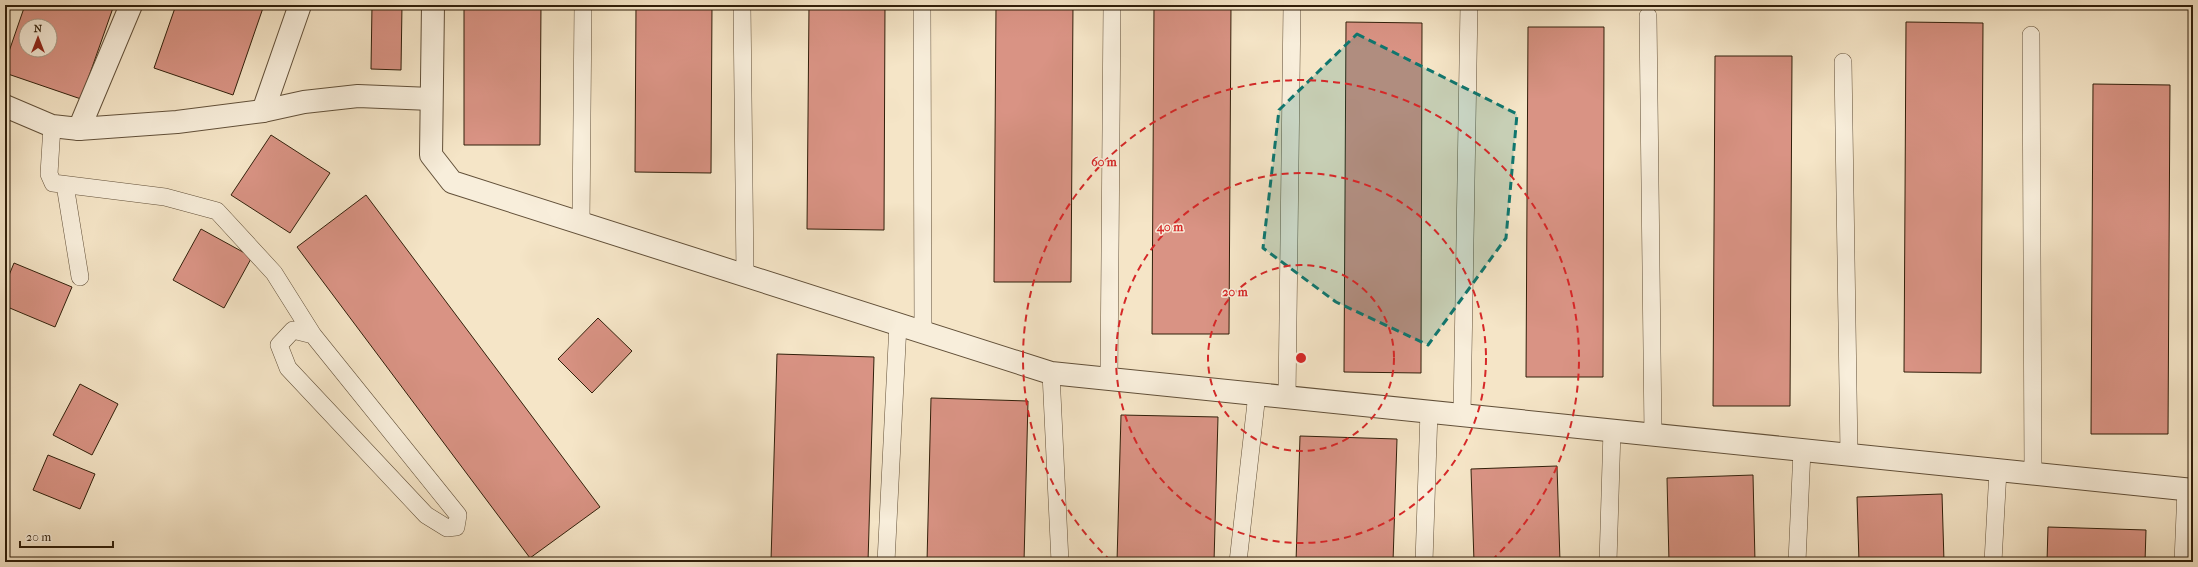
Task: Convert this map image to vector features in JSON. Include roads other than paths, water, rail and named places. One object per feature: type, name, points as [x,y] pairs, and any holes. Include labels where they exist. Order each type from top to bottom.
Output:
[{"type":"street","points":[[79,129],[131,5]]},
{"type":"street","points":[[263,112],[300,5]]},
{"type":"street","points":[[433,5],[431,155],[452,182],[1051,373],[2189,489]]},
{"type":"street","points":[[5,106],[52,126],[79,129],[177,122],[263,112],[304,102],[358,96],[431,99]]},
{"type":"lane","points":[[581,223],[583,5]]},
{"type":"lane","points":[[742,5],[745,275]]},
{"type":"lane","points":[[922,5],[923,332]]},
{"type":"lane","points":[[1109,378],[1112,5]]},
{"type":"lane","points":[[1287,397],[1292,5]]},
{"type":"lane","points":[[1462,415],[1469,5]]},
{"type":"lane","points":[[1648,16],[1653,434]]},
{"type":"lane","points":[[2031,35],[2033,473]]},
{"type":"lane","points":[[1843,62],[1849,454]]},
{"type":"lane","points":[[52,126],[49,174],[53,183],[165,196],[217,211],[274,273],[313,335],[458,515],[456,528],[447,528],[426,515],[288,368],[279,345],[293,330],[313,335]]},
{"type":"lane","points":[[64,185],[80,278]]},
{"type":"lane","points":[[886,562],[898,324]]},
{"type":"lane","points":[[1051,373],[1060,562]]},
{"type":"lane","points":[[1238,562],[1257,394]]},
{"type":"lane","points":[[1424,562],[1430,411]]},
{"type":"lane","points":[[1608,562],[1612,430]]},
{"type":"lane","points":[[1797,562],[1802,450]]},
{"type":"lane","points":[[1993,562],[1998,470]]},
{"type":"lane","points":[[2183,562],[2189,489]]}]
